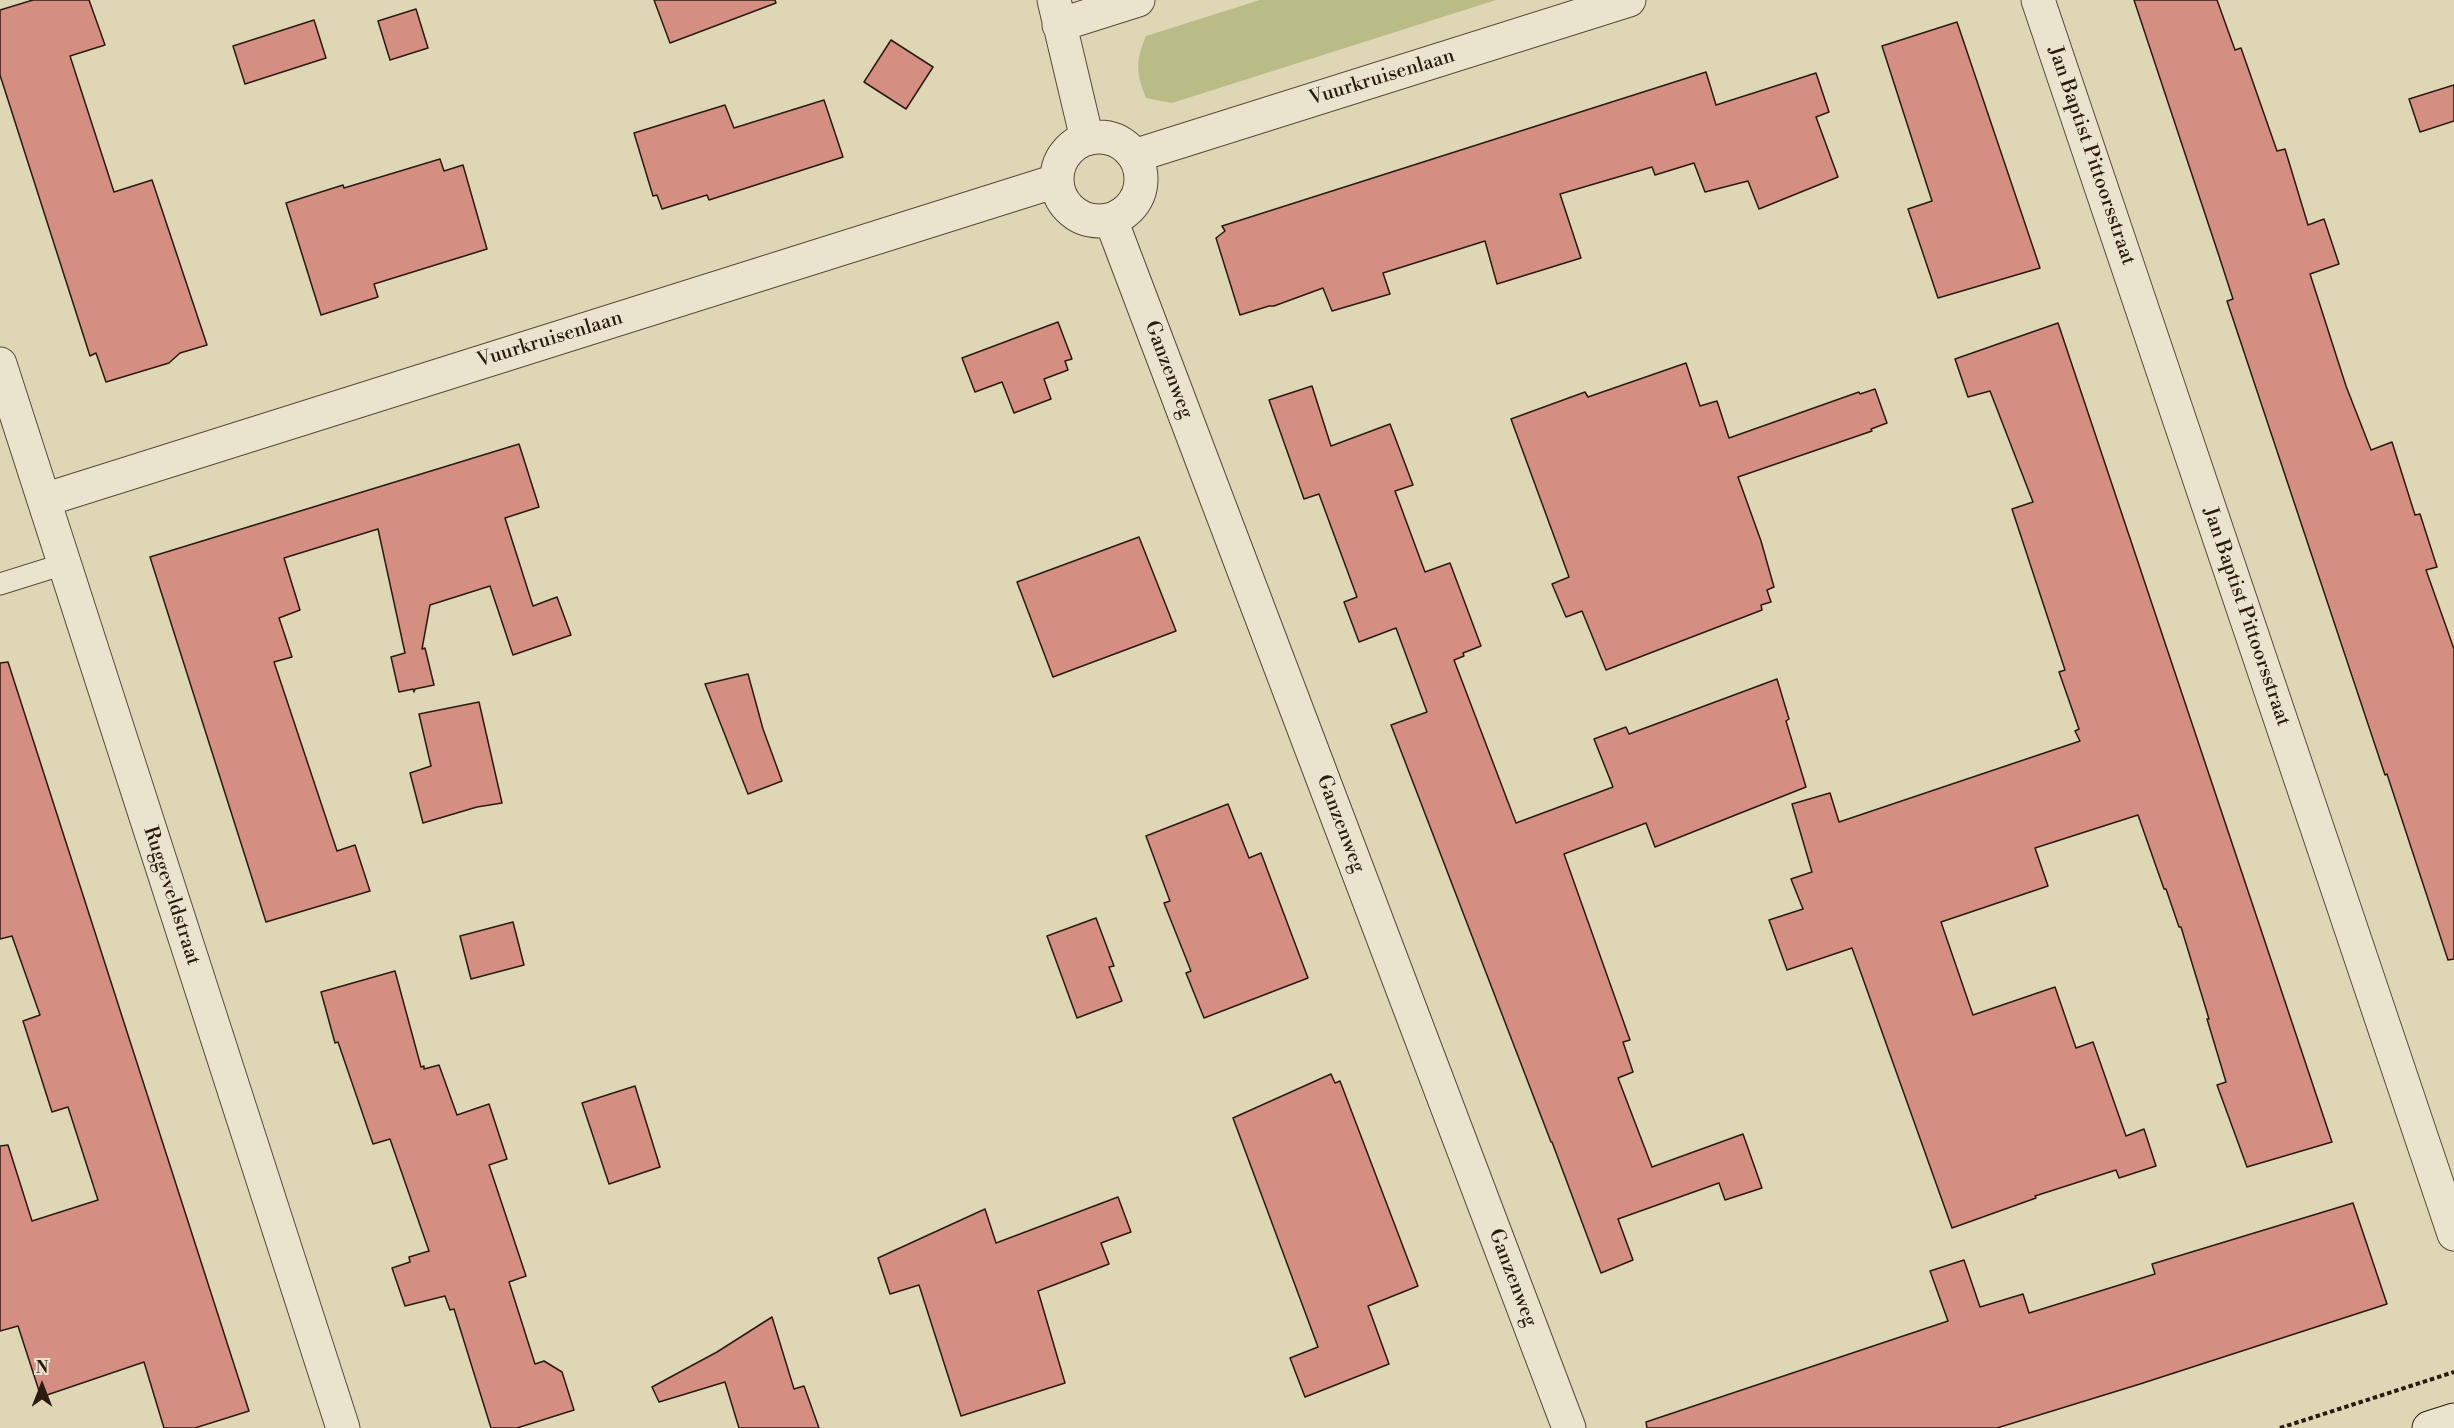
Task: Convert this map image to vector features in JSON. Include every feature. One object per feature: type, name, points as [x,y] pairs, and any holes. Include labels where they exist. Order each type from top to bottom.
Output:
[{"type":"street","points":[[1087,139],[1056,13],[1138,0]]},
{"type":"street","name":"Vuurkruisenlaan","points":[[1134,156],[1629,0]]},
{"type":"street","name":"Jan Baptist Pittoorsstraat","points":[[2038,0],[2454,1234]]},
{"type":"street","points":[[1100,137],[1113,139],[1125,146],[1134,156],[1140,171],[1141,186],[1135,201],[1125,213],[1111,220],[1096,222],[1080,218],[1068,209],[1059,196],[1056,181],[1058,167],[1064,154],[1074,145],[1087,139],[1100,137]]},
{"type":"street","name":"Vuurkruisenlaan","points":[[44,500],[1056,181]]},
{"type":"street","name":"Ganzenweg","points":[[1111,220],[1569,1428]]},
{"type":"street","name":"Ruggeveldstraat","points":[[0,364],[343,1428]]},
{"type":"street","points":[[2429,1428],[2454,1420]]},
{"type":"lane","points":[[0,584],[64,564]]},
{"type":"path","points":[[2280,1428],[2454,1372]]},
{"type":"green space","points":[[1260,0],[1496,0],[1172,103],[1146,98],[1138,67],[1146,36]]},
{"type":"building","points":[[33,0],[89,0],[105,45],[70,56],[114,192],[152,180],[207,345],[180,353],[169,363],[106,382],[96,353],[90,356],[0,75],[0,10]]},
{"type":"building","points":[[654,0],[775,0],[776,3],[670,43]]},
{"type":"building","points":[[2134,0],[2217,0],[2235,50],[2241,48],[2277,151],[2285,149],[2308,225],[2324,219],[2339,264],[2310,274],[2346,386],[2371,450],[2392,442],[2415,515],[2420,514],[2437,567],[2426,570],[2454,649],[2454,959],[2448,960],[2387,774],[2385,775],[2227,301],[2233,299]]},
{"type":"building","points":[[416,9],[428,48],[390,60],[378,21]]},
{"type":"building","points":[[314,20],[326,58],[245,84],[233,46]]},
{"type":"building","points":[[1957,22],[2040,268],[1938,298],[1908,209],[1932,201],[1882,46]]},
{"type":"building","points":[[891,40],[933,67],[906,109],[864,82]]},
{"type":"building","points":[[1706,72],[1716,105],[1816,73],[1829,112],[1816,117],[1838,177],[1759,209],[1748,181],[1705,192],[1694,163],[1655,175],[1652,167],[1560,194],[1581,258],[1497,284],[1485,241],[1383,273],[1390,294],[1332,311],[1323,288],[1274,306],[1240,315],[1216,238],[1225,231],[1222,226]]},
{"type":"building","points":[[2454,85],[2454,121],[2420,132],[2409,99]]},
{"type":"building","points":[[824,100],[843,157],[709,200],[707,195],[662,209],[657,195],[653,196],[634,133],[725,105],[734,128]]},
{"type":"building","points":[[440,159],[444,171],[463,165],[487,249],[374,284],[378,297],[321,315],[286,203]]},
{"type":"building","points":[[1058,322],[1072,359],[1065,361],[1068,370],[1044,379],[1051,399],[1014,413],[1002,382],[975,392],[962,358]]},
{"type":"building","points":[[2058,323],[2332,1142],[2247,1167],[2217,1085],[2226,1082],[2181,927],[2179,927],[2166,889],[2164,889],[2138,815],[2035,848],[2048,886],[1941,922],[1973,1015],[2055,987],[2076,1048],[2093,1042],[2126,1136],[2144,1129],[2156,1166],[2119,1178],[2116,1170],[2035,1196],[2036,1198],[1952,1228],[1852,948],[1787,970],[1769,920],[1803,909],[1791,879],[1812,872],[1792,804],[1830,793],[1839,822],[2080,741],[2075,731],[2079,729],[2059,672],[2065,670],[2012,509],[2033,502],[1990,391],[1968,397],[1955,359]]},
{"type":"building","points":[[1686,363],[1700,406],[1717,401],[1729,438],[1859,392],[1860,394],[1875,389],[1887,423],[1871,429],[1872,431],[1738,477],[1761,541],[1774,587],[1767,590],[1771,602],[1761,605],[1762,610],[1606,670],[1582,611],[1566,617],[1552,584],[1569,577],[1511,419],[1585,392],[1588,397]]},
{"type":"building","points":[[1312,386],[1331,446],[1390,424],[1413,485],[1395,491],[1425,572],[1450,563],[1481,646],[1463,653],[1464,656],[1454,660],[1516,823],[1613,787],[1594,739],[1626,727],[1629,734],[1777,679],[1789,719],[1786,721],[1806,787],[1655,847],[1646,823],[1564,854],[1630,1040],[1623,1042],[1633,1072],[1618,1078],[1652,1167],[1743,1134],[1762,1188],[1725,1200],[1719,1183],[1618,1219],[1633,1260],[1601,1273],[1391,725],[1427,712],[1396,628],[1359,642],[1344,602],[1357,597],[1319,494],[1304,499],[1269,400]]},
{"type":"building","points":[[519,444],[539,507],[505,518],[533,606],[557,597],[571,635],[513,655],[490,586],[430,605],[422,649],[425,648],[434,685],[415,689],[414,692],[413,689],[399,692],[391,657],[405,653],[378,529],[284,558],[300,610],[279,618],[292,657],[274,662],[337,851],[355,845],[370,891],[266,922],[150,557]]},
{"type":"building","points":[[1139,537],[1176,631],[1053,677],[1017,582]]},
{"type":"building","points":[[8,662],[249,1411],[195,1428],[164,1428],[144,1362],[41,1397],[18,1326],[0,1331],[0,1146],[8,1145],[32,1221],[98,1200],[68,1107],[52,1112],[23,1021],[40,1015],[12,936],[0,939],[0,663]]},
{"type":"building","points":[[748,674],[763,729],[782,781],[748,794],[705,684]]},
{"type":"building","points":[[479,702],[502,803],[477,807],[423,823],[410,773],[431,766],[419,714]]},
{"type":"building","points":[[1228,804],[1249,858],[1261,853],[1308,978],[1204,1018],[1186,973],[1191,971],[1164,903],[1170,901],[1146,836]]},
{"type":"building","points":[[1096,918],[1114,966],[1109,967],[1122,1001],[1077,1018],[1047,936]]},
{"type":"building","points":[[513,922],[524,965],[471,979],[460,936]]},
{"type":"building","points":[[395,971],[421,1067],[424,1066],[424,1069],[439,1065],[457,1115],[489,1104],[507,1159],[489,1165],[526,1276],[509,1282],[535,1364],[544,1361],[562,1372],[574,1410],[517,1428],[491,1428],[454,1309],[450,1310],[445,1296],[405,1306],[392,1268],[410,1262],[409,1257],[429,1251],[390,1139],[373,1144],[338,1042],[335,1043],[321,992]]},
{"type":"building","points":[[1331,1074],[1335,1083],[1340,1081],[1418,1286],[1368,1306],[1389,1364],[1305,1397],[1290,1358],[1318,1347],[1233,1118]]},
{"type":"building","points":[[635,1086],[660,1167],[609,1184],[582,1103]]},
{"type":"building","points":[[1118,1197],[1131,1232],[1101,1243],[1109,1264],[1038,1291],[1065,1383],[961,1416],[919,1285],[890,1294],[878,1258],[985,1209],[996,1243]]},
{"type":"building","points":[[2353,1203],[2387,1304],[2140,1384],[1997,1428],[1647,1428],[1646,1422],[1948,1321],[1930,1271],[1964,1260],[1980,1307],[2023,1294],[2029,1313],[2155,1274],[2152,1264]]},
{"type":"building","points":[[772,1317],[794,1389],[804,1386],[819,1428],[739,1428],[725,1382],[659,1402],[652,1387],[717,1352]]}]
